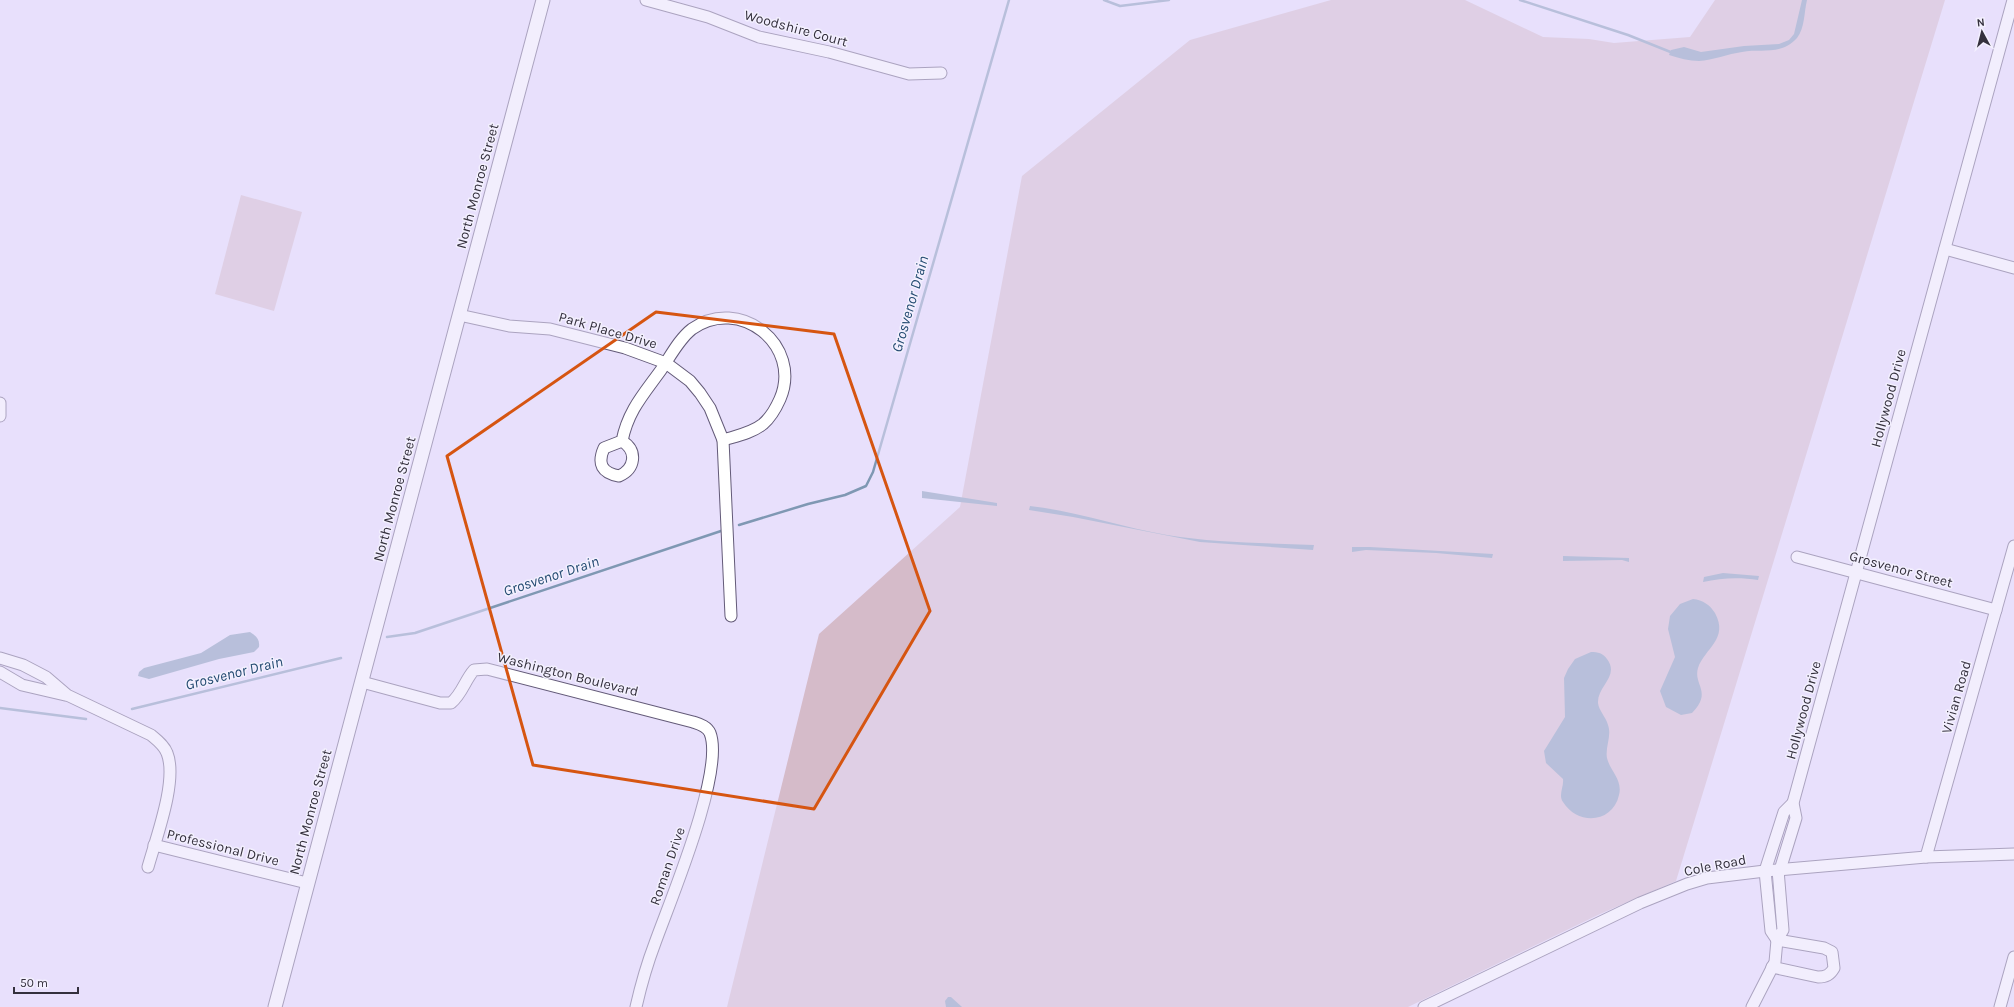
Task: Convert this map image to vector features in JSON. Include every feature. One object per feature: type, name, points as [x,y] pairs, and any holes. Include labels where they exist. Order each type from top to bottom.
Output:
[{"type":"main road","name":"North Monroe Street","points":[[275,1007],[543,0]]},
{"type":"street","name":"Woodshire Court","points":[[646,0],[708,17],[759,37],[829,52],[909,74],[941,73]]},
{"type":"street","name":"Hollywood Drive","points":[[1779,870],[1796,818],[1793,803],[2013,0]]},
{"type":"street","points":[[1945,249],[2014,268]]},
{"type":"street","name":"Park Place Drive","points":[[459,315],[509,326],[550,329],[625,348],[666,363],[690,381],[710,408],[723,440],[731,616]]},
{"type":"street","points":[[622,441],[626,424],[633,409],[692,330],[715,320],[726,319],[742,321],[766,332],[782,357],[785,370],[783,391],[775,409],[763,424],[744,433],[723,440]]},
{"type":"street","points":[[0,403],[0,416]]},
{"type":"street","name":"Vivian Road","points":[[1926,857],[2014,546]]},
{"type":"street","name":"Grosvenor Street","points":[[1797,557],[1996,610]]},
{"type":"street","points":[[0,658],[23,665],[46,677],[67,696]]},
{"type":"street","name":"Washington Boulevard","points":[[362,682],[440,703],[451,703],[457,698],[467,677],[474,670],[487,669],[693,722],[704,726],[710,732]]},
{"type":"street","points":[[0,672],[22,685],[67,696],[151,735],[161,743],[167,753],[171,770],[170,786],[148,866]]},
{"type":"street","name":"Roman Drive","points":[[636,1007],[655,942],[689,850],[708,784],[712,756],[710,732]]},
{"type":"street","name":"Hollywood Drive","points":[[1765,871],[1784,812],[1793,803]]},
{"type":"street","name":"Professional Drive","points":[[154,845],[307,883]]},
{"type":"street","name":"Cole Road","points":[[1424,1007],[1445,1002],[1664,893],[1707,878],[1765,871],[1926,857],[2014,854]]},
{"type":"street","points":[[1752,1007],[1772,967],[1777,953],[1777,940],[1783,930],[1779,870]]},
{"type":"street","points":[[1765,871],[1771,931],[1777,940],[1824,948],[1832,952],[1834,968],[1831,973],[1825,977],[1818,977],[1772,967]]},
{"type":"street","points":[[2000,1007],[2014,957]]},
{"type":"highlighted area","points":[[656,312],[834,334],[930,611],[814,809],[533,765],[447,456]]},
{"type":"shaded area","points":[[1331,0],[1465,0],[1543,37],[1589,39],[1614,43],[1690,37],[1715,0],[1945,0],[1676,881],[1600,914],[1408,1007],[727,1007],[819,634],[960,507],[1022,176],[1190,40]]},
{"type":"shaded area","points":[[241,195],[302,212],[274,311],[215,294]]},
{"type":"water","points":[[1802,0],[1807,0],[1802,30],[1791,44],[1784,47],[1771,50],[1742,52],[1699,61],[1669,55],[1671,50],[1684,47],[1701,52],[1744,46],[1779,44],[1789,40],[1794,34]]},
{"type":"water","points":[[922,491],[997,503],[997,506],[922,498]]},
{"type":"water","points":[[1030,506],[1047,508],[1150,532],[1185,538],[1314,545],[1313,550],[1200,542],[1073,517],[1029,510]]},
{"type":"water","points":[[1352,547],[1493,554],[1492,558],[1436,553],[1366,550],[1352,552]]},
{"type":"water","points":[[1563,556],[1629,558],[1629,562],[1622,560],[1563,561]]},
{"type":"water","points":[[1723,573],[1759,576],[1758,580],[1730,578],[1703,582],[1704,577]]},
{"type":"water","points":[[1693,599],[1706,603],[1711,608],[1719,622],[1719,630],[1718,637],[1701,661],[1698,668],[1697,674],[1702,694],[1701,700],[1692,713],[1681,715],[1666,707],[1660,691],[1675,657],[1668,629],[1670,616],[1680,604]]},
{"type":"water","points":[[250,632],[256,636],[259,642],[259,647],[254,652],[219,659],[149,679],[138,676],[139,672],[144,668],[201,653],[230,635]]},
{"type":"water","points":[[1591,652],[1602,654],[1610,665],[1610,676],[1601,691],[1598,703],[1609,729],[1607,758],[1618,780],[1620,790],[1615,804],[1610,811],[1603,816],[1586,818],[1569,810],[1563,802],[1561,794],[1563,779],[1546,763],[1544,751],[1565,717],[1564,678],[1568,669],[1575,659]]},
{"type":"water","points":[[948,997],[951,997],[962,1007],[946,1007],[945,1001]]},
{"type":"waterway","name":"Grosvenor Drain","points":[[739,525],[808,504],[845,495],[866,486],[873,472],[1009,0]]},
{"type":"waterway","points":[[1104,0],[1120,6],[1169,0]]},
{"type":"waterway","points":[[1520,0],[1628,35],[1673,53]]},
{"type":"waterway","name":"Grosvenor Drain","points":[[387,637],[415,633],[721,531]]},
{"type":"waterway","name":"Grosvenor Drain","points":[[132,709],[341,658]]},
{"type":"waterway","name":"Grosvenor Drain","points":[[0,708],[86,719]]}]
